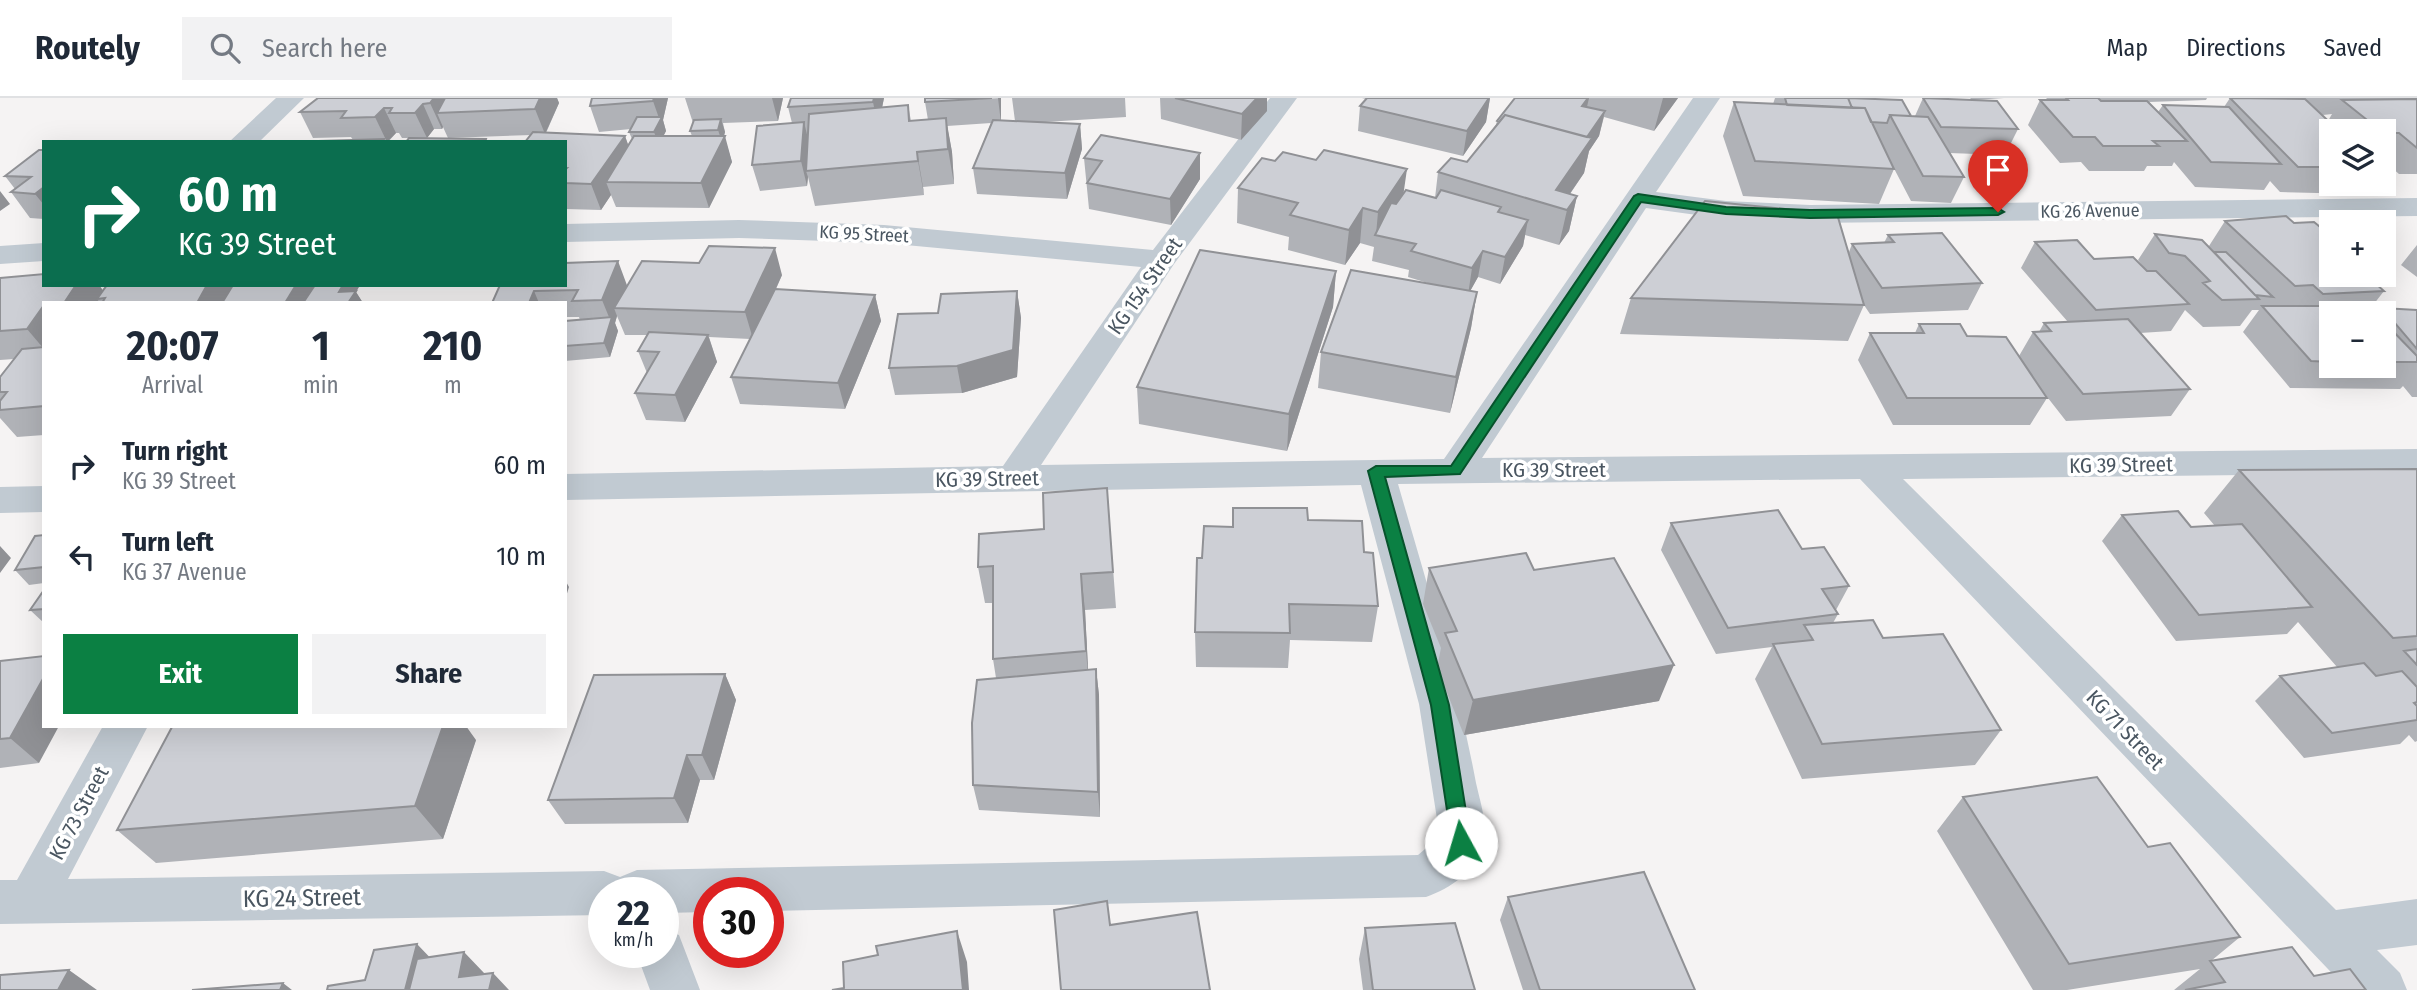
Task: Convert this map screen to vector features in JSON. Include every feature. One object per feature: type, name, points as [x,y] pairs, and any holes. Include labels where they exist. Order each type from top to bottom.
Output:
[{"type":"street","points":[[245,140],[291,98]]},
{"type":"street","name":"KG 154 Street","points":[[1013,478],[1161,260],[1284,98]]},
{"type":"street","points":[[1455,471],[1679,134],[1707,98]]},
{"type":"street","name":"KG 26 Avenue","points":[[1638,198],[1726,210],[1810,214],[2417,207]]},
{"type":"street","name":"KG 95 Street","points":[[567,233],[739,229],[884,233],[1161,260]]},
{"type":"street","points":[[0,255],[42,251]]},
{"type":"street","name":"KG 39 Street","points":[[567,487],[1376,471],[2417,461]]},
{"type":"street","name":"KG 71 Street","points":[[1870,468],[2324,934],[2382,990]]},
{"type":"street","points":[[679,891],[1426,876],[1450,858],[1461,843],[1460,819],[1440,705],[1376,471]]},
{"type":"street","points":[[0,500],[42,499]]},
{"type":"street","name":"KG 73 Street","points":[[16,901],[125,728]]},
{"type":"street","name":"KG 24 Street","points":[[16,901],[588,893]]},
{"type":"street","points":[[2324,934],[2417,922]]},
{"type":"street","points":[[666,968],[675,990]]},
{"type":"building","points":[[318,98],[434,98],[430,103],[423,104],[415,113],[389,113],[392,108],[384,108],[375,117],[341,118],[346,111],[300,112]]},
{"type":"building","points":[[445,98],[540,98],[535,109],[437,113]]},
{"type":"building","points":[[592,98],[654,98],[653,101],[590,106]]},
{"type":"building","points":[[791,98],[874,98],[873,102],[788,107]]},
{"type":"building","points":[[925,98],[992,98],[925,102]]},
{"type":"building","points":[[1175,98],[1257,98],[1242,114]]},
{"type":"building","points":[[1367,98],[1489,98],[1467,131],[1360,106]]},
{"type":"building","points":[[1515,98],[1588,98],[1582,106],[1605,111],[1587,137],[1505,115],[1497,121]]},
{"type":"building","points":[[1785,98],[1848,98],[1852,108],[1787,105]]},
{"type":"building","points":[[1848,98],[1902,100],[1911,116],[1890,115],[1887,123],[1871,122],[1865,108],[1852,108]]},
{"type":"building","points":[[1923,98],[1997,101],[2018,129],[1941,127]]},
{"type":"building","points":[[2066,98],[2147,101],[2187,141],[2153,141],[2159,146],[2103,146],[2095,137],[2073,137],[2040,100],[2068,100]]},
{"type":"building","points":[[2230,98],[2305,99],[2326,119],[2319,119],[2319,167],[2298,167]]},
{"type":"building","points":[[2417,99],[2417,148],[2396,133],[2396,119],[2366,119],[2342,100]]},
{"type":"building","points":[[1734,102],[1865,108],[1894,169],[1755,161]]},
{"type":"building","points":[[908,105],[909,121],[946,118],[948,149],[917,152],[918,161],[806,171],[809,114]]},
{"type":"building","points":[[2163,105],[2229,107],[2281,164],[2211,162]]},
{"type":"building","points":[[1505,115],[1592,138],[1556,190],[1577,196],[1567,210],[1438,172],[1451,158],[1467,162]]},
{"type":"building","points":[[1890,115],[1928,117],[1964,177],[1923,176]]},
{"type":"building","points":[[637,117],[662,117],[654,132],[629,132]]},
{"type":"building","points":[[721,119],[718,130],[690,131],[694,120]]},
{"type":"building","points":[[993,120],[1080,124],[1065,173],[973,168]]},
{"type":"building","points":[[804,122],[801,161],[752,165],[757,126]]},
{"type":"building","points":[[533,132],[625,136],[591,184],[567,183],[567,140],[527,140]]},
{"type":"building","points":[[1101,135],[1200,153],[1170,199],[1087,183],[1102,161],[1084,158]]},
{"type":"building","points":[[634,136],[725,136],[701,183],[606,182]]},
{"type":"building","points":[[409,138],[486,139],[486,140],[408,140]]},
{"type":"building","points":[[42,150],[42,189],[35,194],[11,192],[31,177],[5,176]]},
{"type":"building","points":[[1324,150],[1407,169],[1378,212],[1363,208],[1349,230],[1290,215],[1298,203],[1238,188],[1262,158],[1275,161],[1283,152],[1316,160]]},
{"type":"building","points":[[1406,190],[1436,198],[1441,190],[1501,207],[1498,212],[1528,220],[1505,257],[1483,251],[1472,268],[1411,251],[1416,244],[1375,235],[1391,203],[1396,204]]},
{"type":"building","points":[[1705,201],[1837,214],[1864,305],[1631,298]]},
{"type":"building","points":[[2286,216],[2294,223],[2314,222],[2319,226],[2319,287],[2380,287],[2384,291],[2323,294],[2313,285],[2295,286],[2225,221]]},
{"type":"building","points":[[1942,233],[1982,283],[1882,288],[1852,244],[1894,242],[1888,235]]},
{"type":"building","points":[[2155,234],[2202,240],[2259,299],[2222,300],[2203,283],[2210,281],[2185,256],[2169,253]]},
{"type":"building","points":[[2077,240],[2094,259],[2133,257],[2147,271],[2156,271],[2189,304],[2096,310],[2035,242]]},
{"type":"building","points":[[709,246],[775,248],[745,312],[614,308],[642,261],[699,263]]},
{"type":"building","points":[[1200,250],[1336,271],[1289,414],[1137,387]]},
{"type":"building","points":[[2214,252],[2226,252],[2273,297],[2255,295]]},
{"type":"building","points":[[618,261],[602,300],[572,301],[578,290],[534,291],[530,301],[493,301],[499,287],[567,287],[567,263]]},
{"type":"building","points":[[1351,270],[1477,292],[1456,377],[1321,352]]},
{"type":"building","points":[[42,274],[42,287],[75,287],[65,301],[42,301],[42,308],[27,329],[0,331],[0,278]]},
{"type":"building","points":[[106,287],[206,287],[198,301],[97,299]]},
{"type":"building","points":[[232,287],[295,287],[286,301],[223,301]]},
{"type":"building","points":[[314,287],[342,287],[339,292],[356,291],[349,301],[304,301]]},
{"type":"building","points":[[775,289],[875,295],[838,383],[731,377]]},
{"type":"building","points":[[1017,291],[1013,350],[957,366],[889,368],[898,314],[938,313],[941,294]]},
{"type":"building","points":[[2262,306],[2319,306],[2319,361],[2311,361]]},
{"type":"building","points":[[2396,309],[2417,310],[2417,349],[2396,324]]},
{"type":"building","points":[[612,317],[604,343],[567,346],[567,321]]},
{"type":"building","points":[[2128,319],[2190,389],[2083,394],[2033,332],[2051,331],[2044,323]]},
{"type":"building","points":[[1919,324],[1960,324],[1967,336],[2006,337],[2047,398],[1907,398],[1870,333],[1924,333]]},
{"type":"building","points":[[649,332],[708,335],[675,395],[635,393],[659,352],[638,351]]},
{"type":"building","points":[[2396,334],[2417,356],[2417,362],[2396,362]]},
{"type":"building","points":[[42,347],[42,406],[0,410],[0,401],[7,392],[0,392],[0,377],[22,349]]},
{"type":"building","points":[[2417,469],[2417,636],[2393,638],[2239,470]]},
{"type":"building","points":[[1107,488],[1113,572],[1081,574],[1086,651],[993,659],[993,566],[978,567],[979,534],[1044,529],[1043,493]]},
{"type":"building","points":[[1233,508],[1307,508],[1308,520],[1362,521],[1364,552],[1373,553],[1378,606],[1289,604],[1290,633],[1195,632],[1197,558],[1202,558],[1204,526],[1233,527]]},
{"type":"building","points":[[1778,510],[1802,549],[1824,547],[1849,586],[1822,589],[1838,614],[1728,628],[1671,523]]},
{"type":"building","points":[[2178,511],[2191,527],[2242,524],[2312,607],[2199,615],[2122,515]]},
{"type":"building","points":[[42,535],[42,567],[15,570],[35,536]]},
{"type":"building","points":[[1526,553],[1534,570],[1614,558],[1674,665],[1473,700],[1445,633],[1457,631],[1429,568]]},
{"type":"building","points":[[42,593],[42,609],[30,610]]},
{"type":"building","points":[[1873,620],[1883,638],[1943,634],[2001,730],[1822,744],[1773,644],[1813,640],[1804,625]]},
{"type":"building","points":[[2417,649],[2417,665],[2404,651]]},
{"type":"building","points":[[42,656],[42,681],[10,738],[0,739],[0,661]]},
{"type":"building","points":[[2364,663],[2376,676],[2402,671],[2417,687],[2417,702],[2414,703],[2417,706],[2417,720],[2332,733],[2280,676]]},
{"type":"building","points":[[1096,669],[1098,792],[973,785],[972,723],[977,680]]},
{"type":"building","points":[[725,674],[702,755],[687,755],[674,798],[548,800],[594,675]]},
{"type":"building","points":[[171,728],[442,728],[415,806],[117,830]]},
{"type":"building","points":[[2097,777],[2148,847],[2170,843],[2240,937],[2069,964],[1963,797]]},
{"type":"building","points":[[1644,872],[1695,990],[1540,990],[1508,897]]},
{"type":"building","points":[[1107,901],[1110,925],[1197,912],[1210,990],[1061,990],[1054,910]]},
{"type":"building","points":[[1455,923],[1475,990],[1373,990],[1365,928]]},
{"type":"building","points":[[957,931],[963,990],[832,990],[844,988],[843,962],[878,955],[876,946]]},
{"type":"building","points":[[417,944],[405,990],[327,990],[328,986],[365,980],[374,950]]},
{"type":"building","points":[[2292,947],[2314,976],[2350,969],[2366,990],[2185,990],[2225,982],[2210,961]]},
{"type":"building","points":[[464,952],[459,977],[493,973],[489,990],[409,990],[417,959]]},
{"type":"building","points":[[69,970],[58,990],[0,990],[0,975]]},
{"type":"building","points":[[283,983],[280,990],[192,990]]},
{"type":"route","points":[[1461,843],[1460,819],[1440,705],[1376,471],[1455,471],[1638,198],[1726,210],[1810,214],[1998,212]]}]
